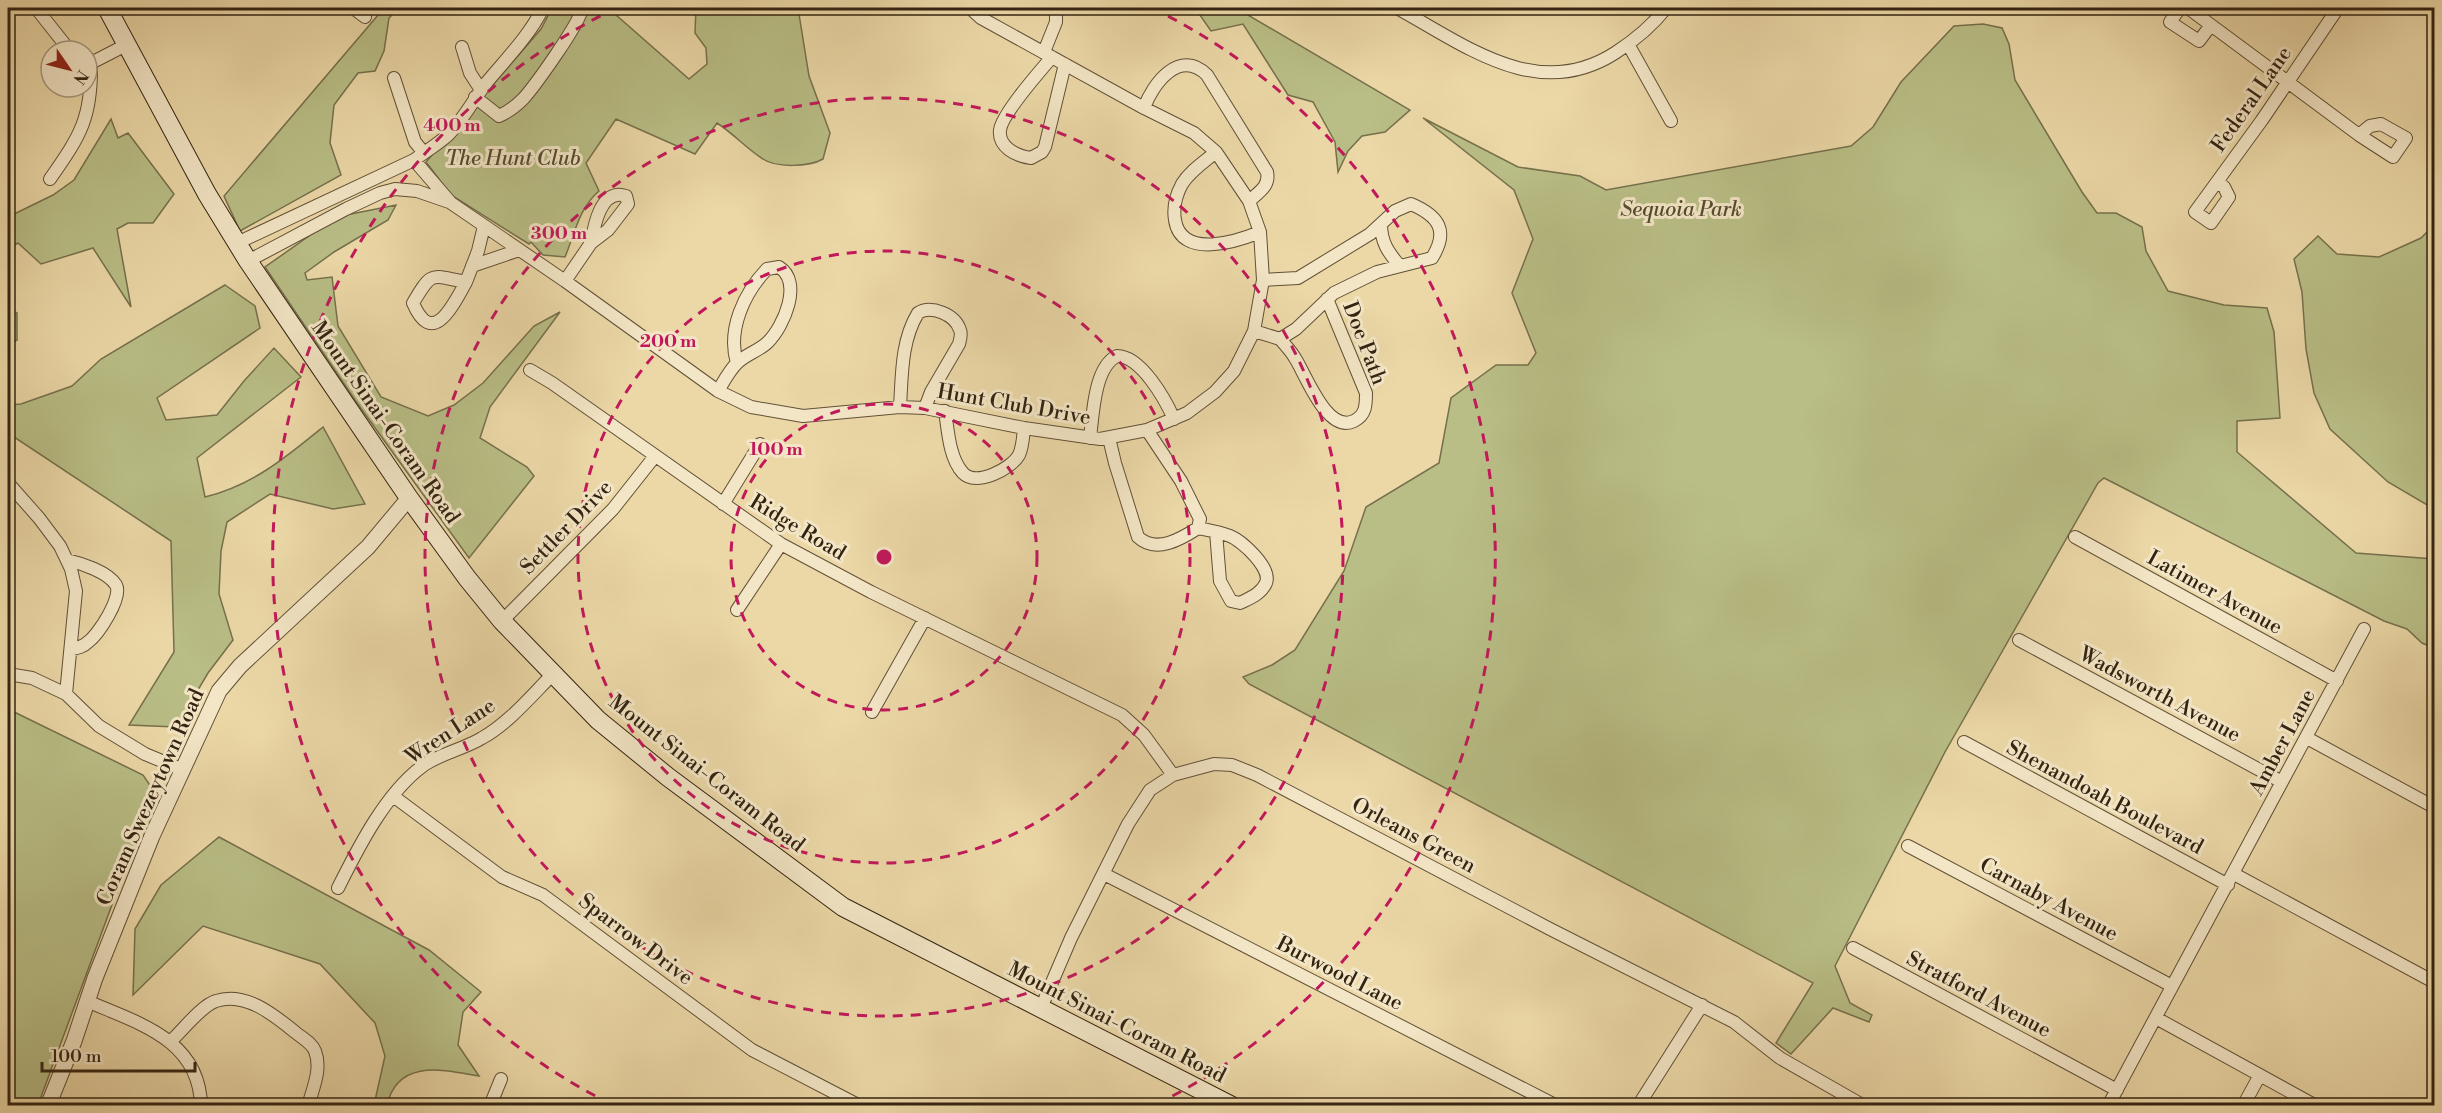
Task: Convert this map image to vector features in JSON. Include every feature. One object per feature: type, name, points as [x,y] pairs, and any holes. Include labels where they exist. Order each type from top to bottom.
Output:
[{"type":"main road","name":"Mount Sinai-Coram Road","points":[[107,8],[207,194],[248,261],[409,498],[467,578],[502,621],[598,720],[668,777],[843,907],[1232,1106]]},
{"type":"street","points":[[36,8],[61,39]]},
{"type":"street","points":[[353,8],[365,17]]},
{"type":"street","points":[[237,243],[419,156],[447,135],[478,93],[534,26],[542,8]]},
{"type":"street","points":[[462,46],[478,93],[500,116],[523,99],[576,24],[582,8]]},
{"type":"street","name":"Hunt Club Drive","points":[[248,261],[346,208],[380,193],[399,189],[417,190],[451,203],[565,281],[718,391],[752,407],[803,416],[900,407],[925,408],[1024,428],[1090,438],[1109,438],[1147,430],[1187,413],[1215,392],[1234,371],[1254,331],[1263,280],[1260,232],[1249,201],[1216,152],[1194,133],[1143,108],[981,18],[970,8]]},
{"type":"street","points":[[1056,8],[1056,22],[1048,55],[1002,121],[1000,136],[1002,143],[1012,152],[1031,158],[1042,152],[1065,64]]},
{"type":"street","points":[[1396,8],[1471,50],[1509,65],[1542,73],[1561,74],[1584,68],[1607,58],[1647,30],[1666,8]]},
{"type":"street","points":[[2180,8],[2170,22],[2199,41],[2211,25]]},
{"type":"street","points":[[2188,8],[2359,135]]},
{"type":"street","name":"Federal Lane","points":[[2217,182],[2338,8]]},
{"type":"street","points":[[1628,44],[1671,121]]},
{"type":"street","points":[[99,57],[126,45]]},
{"type":"street","points":[[1143,108],[1150,90],[1173,69],[1187,64],[1201,69],[1267,172],[1266,186],[1249,201]]},
{"type":"street","name":"Hunt Club Drive","points":[[394,78],[419,156],[451,203]]},
{"type":"street","points":[[50,179],[77,138],[86,118],[91,99]]},
{"type":"street","points":[[1216,152],[1190,173],[1182,184],[1174,211],[1179,231],[1191,240],[1211,245],[1236,242],[1260,232]]},
{"type":"street","points":[[393,168],[399,189]]},
{"type":"street","points":[[1254,331],[1280,339],[1296,329],[1334,293],[1377,272],[1432,258],[1442,238],[1440,226],[1430,213],[1411,204],[1395,211],[1368,235],[1298,278],[1263,280]]},
{"type":"street","points":[[1381,224],[1381,236],[1386,249],[1399,265]]},
{"type":"street","points":[[466,282],[438,275],[431,278],[413,303],[416,310],[431,323],[435,324],[444,318],[466,282],[478,251],[484,226]]},
{"type":"street","points":[[565,281],[591,243]]},
{"type":"street","points":[[472,266],[519,250]]},
{"type":"street","points":[[718,391],[737,363],[760,349],[777,330],[791,294],[792,285],[788,274],[779,267],[766,269],[744,302],[736,326],[733,350],[737,363]]},
{"type":"street","name":"Doe Path","points":[[1280,339],[1294,356],[1328,415],[1345,423],[1360,418],[1366,409],[1366,393],[1327,299]]},
{"type":"street","points":[[900,407],[906,345],[918,313],[928,310],[942,313],[952,319],[961,335],[959,344],[936,382],[925,408]]},
{"type":"street","points":[[1090,438],[1100,378],[1106,365],[1117,356],[1127,358],[1138,366],[1167,403],[1174,419]]},
{"type":"street","name":"Ridge Road","points":[[530,370],[552,383],[781,544],[871,592],[1122,715],[1144,735],[1173,775]]},
{"type":"street","points":[[945,411],[954,456],[961,471],[973,478],[1000,471],[1014,461],[1023,445],[1024,428]]},
{"type":"street","points":[[1109,438],[1114,463],[1138,537],[1150,543],[1167,544],[1183,538],[1198,528],[1200,519],[1181,481],[1147,430]]},
{"type":"street","points":[[723,504],[760,444]]},
{"type":"street","name":"Settler Drive","points":[[502,621],[613,509],[655,456]]},
{"type":"street","points":[[8,483],[60,546],[67,560],[76,591],[66,694]]},
{"type":"street","name":"Coram Swezeytown Road","points":[[48,1106],[121,912],[181,770],[219,691],[240,666],[368,547],[409,498]]},
{"type":"street","points":[[1198,528],[1216,532],[1231,536],[1253,553],[1261,564],[1266,583],[1256,595],[1240,603],[1231,600],[1220,581],[1216,532]]},
{"type":"street","name":"Latimer Avenue","points":[[2075,537],[2337,681]]},
{"type":"street","points":[[737,610],[781,544]]},
{"type":"street","points":[[67,560],[85,564],[110,579],[118,590],[117,598],[98,632],[83,647],[71,649]]},
{"type":"street","points":[[872,712],[925,618]]},
{"type":"street","name":"Amber Lane","points":[[2108,1106],[2364,629]]},
{"type":"street","name":"Wadsworth Avenue","points":[[2019,640],[2283,782]]},
{"type":"street","points":[[8,674],[32,678],[66,694],[99,726],[145,754],[181,770]]},
{"type":"street","name":"Wren Lane","points":[[338,888],[362,841],[393,796],[422,766],[443,754],[482,739],[505,721],[553,674]]},
{"type":"street","points":[[2307,738],[2434,807]]},
{"type":"street","name":"Shenandoah Boulevard","points":[[1964,742],[2434,982]]},
{"type":"street","name":"Orleans Green","points":[[1041,1008],[1071,938],[1140,804],[1150,790],[1173,775],[1214,764],[1232,765],[1257,775],[1550,929],[1734,1022],[1780,1058],[1864,1106]]},
{"type":"street","name":"Sparrow Drive","points":[[393,796],[502,877],[543,895],[752,1050],[860,1106]]},
{"type":"street","name":"Carnaby Avenue","points":[[1908,846],[2172,986]]},
{"type":"street","name":"Burwood Lane","points":[[1104,874],[1557,1106]]},
{"type":"street","name":"Stratford Avenue","points":[[1853,948],[2117,1089]]},
{"type":"street","points":[[171,1041],[212,1002],[234,999],[254,1004],[280,1020],[312,1045],[318,1070],[308,1106]]},
{"type":"street","points":[[87,1001],[150,1029],[171,1041],[182,1051],[194,1075],[201,1096],[201,1106]]},
{"type":"street","points":[[1638,1106],[1702,1005]]},
{"type":"street","points":[[2156,1018],[2316,1106]]},
{"type":"street","points":[[2243,1106],[2260,1075]]},
{"type":"street","points":[[490,1106],[501,1079]]},
{"type":"green space","points":[[384,8],[399,8],[389,18],[384,51],[375,71],[358,73],[334,105],[330,143],[341,175],[240,231],[224,196]]},
{"type":"green space","name":"The Hunt Club","points":[[552,8],[608,8],[689,79],[707,64],[706,48],[695,33],[696,8],[798,8],[809,76],[830,133],[823,159],[810,164],[793,165],[769,162],[717,123],[695,154],[616,119],[586,163],[599,191],[582,213],[565,257],[543,255],[531,242],[529,244],[451,195],[426,162],[541,29]]},
{"type":"green space","points":[[1195,8],[1236,8],[1410,110],[1385,132],[1362,136],[1348,151],[1338,172],[1335,142],[1313,102],[1288,95],[1243,24],[1211,31]]},
{"type":"green space","name":"Sequoia Park","points":[[1983,24],[2002,28],[2009,44],[2015,80],[2097,213],[2116,213],[2142,227],[2146,251],[2168,291],[2224,305],[2267,308],[2274,332],[2280,418],[2237,421],[2237,452],[2356,553],[2434,559],[2434,648],[2422,643],[2407,629],[2384,621],[2104,478],[2098,483],[1945,752],[1835,966],[1850,1003],[1872,1015],[1869,1022],[1833,1008],[1791,1054],[1776,1043],[1813,983],[1249,684],[1243,677],[1272,665],[1295,650],[1344,571],[1366,507],[1439,463],[1451,398],[1496,365],[1528,365],[1536,353],[1512,293],[1533,239],[1514,190],[1423,118],[1518,167],[1580,176],[1606,190],[1851,146],[1873,127],[1901,82],[1954,26]]},
{"type":"green space","points":[[111,119],[118,138],[128,133],[174,194],[153,223],[128,223],[117,229],[131,307],[93,248],[41,264],[18,243],[8,249],[8,217],[53,195],[74,180]]},
{"type":"green space","points":[[396,205],[388,220],[334,252],[305,273],[307,280],[332,277],[338,326],[381,397],[428,416],[454,405],[483,383],[534,326],[560,312],[490,407],[480,438],[527,467],[534,476],[469,558],[357,403],[265,267],[336,217]]},
{"type":"green space","points":[[2434,225],[2434,509],[2388,482],[2330,429],[2314,393],[2306,349],[2302,292],[2294,259],[2318,236],[2337,254],[2379,257],[2421,238]]},
{"type":"green space","points":[[225,285],[255,306],[260,328],[157,398],[166,420],[217,415],[274,348],[301,377],[197,458],[205,497],[253,478],[282,460],[323,427],[365,504],[333,509],[270,494],[227,522],[221,551],[219,594],[233,640],[208,673],[176,727],[129,725],[174,652],[171,541],[8,433],[8,405],[21,404],[72,386],[101,359]]},
{"type":"green space","points":[[8,308],[17,313],[17,340],[8,346]]},
{"type":"green space","points":[[8,709],[143,775],[154,791],[38,1105],[8,1105]]},
{"type":"green space","points":[[219,837],[429,950],[481,992],[463,1012],[458,1045],[479,1076],[437,1070],[412,1074],[401,1080],[393,1090],[387,1105],[374,1105],[385,1056],[375,1023],[320,964],[203,926],[133,995],[135,929],[161,885]]}]
